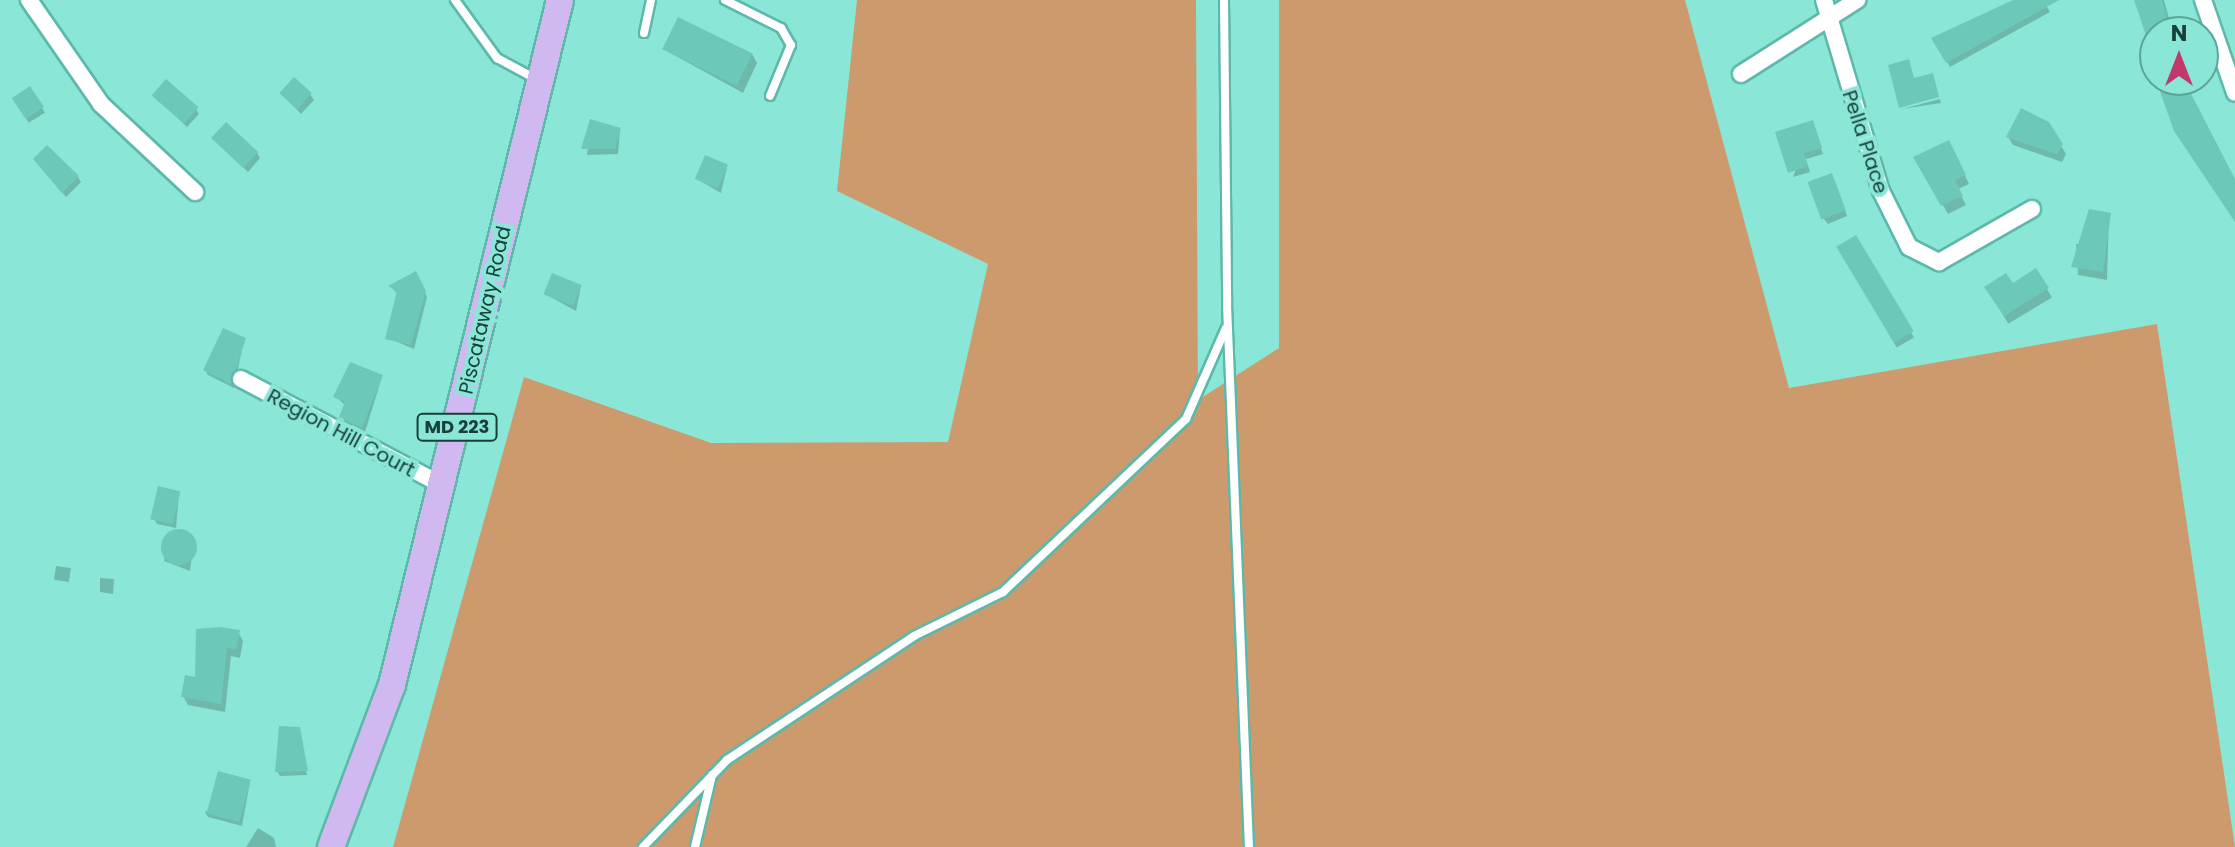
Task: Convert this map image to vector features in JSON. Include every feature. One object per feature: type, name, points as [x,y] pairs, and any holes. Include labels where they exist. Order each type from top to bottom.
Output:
[{"type":"main road","name":"Piscataway Road","points":[[331,847],[374,744],[442,485],[560,0]]},
{"type":"street","points":[[29,0],[101,104],[195,192]]},
{"type":"street","name":"Pella Place","points":[[1824,0],[1893,223],[1909,247],[1939,262],[2032,209]]},
{"type":"street","points":[[1741,74],[1857,0]]},
{"type":"street","points":[[2203,0],[2235,93]]},
{"type":"street","name":"Region Hill Court","points":[[241,379],[442,485]]},
{"type":"lane","points":[[455,0],[497,58],[540,81]]},
{"type":"lane","points":[[644,33],[651,0]]},
{"type":"lane","points":[[725,0],[781,28],[791,45],[770,96]]},
{"type":"lane","points":[[1224,0],[1228,324],[1249,847]]},
{"type":"lane","points":[[643,847],[712,774],[914,636],[1003,592],[1186,419],[1228,324]]},
{"type":"lane","points":[[695,847],[712,774]]},
{"type":"shaded area","points":[[857,0],[1196,0],[1198,400],[1279,348],[1279,0],[1685,0],[1789,388],[2157,324],[2235,847],[393,847],[524,377],[711,443],[948,442],[988,264],[837,191]]},
{"type":"building","points":[[2013,0],[2059,0],[1946,63],[1931,38]]},
{"type":"building","points":[[2134,0],[2162,0],[2166,16],[2139,16]]},
{"type":"building","points":[[678,17],[753,53],[737,86],[662,49]]},
{"type":"building","points":[[1909,59],[1914,78],[1933,73],[1939,97],[1899,108],[1888,65]]},
{"type":"building","points":[[294,77],[312,93],[297,109],[279,93]]},
{"type":"building","points":[[166,79],[198,107],[184,124],[152,96]]},
{"type":"building","points":[[30,86],[44,107],[26,119],[12,98]]},
{"type":"building","points":[[2162,96],[2192,96],[2235,179],[2235,222],[2174,131]]},
{"type":"building","points":[[2021,108],[2049,122],[2063,144],[2057,154],[2006,137]]},
{"type":"building","points":[[590,119],[621,128],[615,149],[581,149]]},
{"type":"building","points":[[1813,120],[1822,148],[1804,153],[1808,166],[1788,173],[1775,132]]},
{"type":"building","points":[[226,122],[258,152],[243,168],[211,138]]},
{"type":"building","points":[[1949,140],[1966,175],[1955,180],[1963,196],[1941,206],[1913,157]]},
{"type":"building","points":[[47,145],[79,176],[62,193],[33,159]]},
{"type":"building","points":[[705,155],[728,165],[718,189],[695,179]]},
{"type":"building","points":[[1832,173],[1846,211],[1821,219],[1808,182]]},
{"type":"building","points":[[2089,209],[2111,213],[2103,272],[2071,267]]},
{"type":"building","points":[[1856,235],[1914,331],[1894,343],[1836,247]]},
{"type":"building","points":[[2036,268],[2049,288],[2004,316],[1984,287],[2006,273],[2013,283]]},
{"type":"building","points":[[416,271],[426,291],[411,345],[385,339],[397,291],[388,286]]},
{"type":"building","points":[[552,273],[582,285],[573,306],[543,294]]},
{"type":"building","points":[[223,328],[246,338],[231,384],[203,370]]},
{"type":"building","points":[[350,362],[383,375],[362,428],[339,417],[345,402],[333,397]]},
{"type":"building","points":[[158,486],[180,491],[173,524],[150,519]]},
{"type":"building","points":[[179,529],[191,535],[197,547],[191,559],[179,565],[167,559],[161,547],[167,535]]},
{"type":"building","points":[[220,627],[240,630],[236,650],[227,648],[221,704],[181,697],[185,675],[195,677],[196,629]]},
{"type":"building","points":[[279,726],[300,727],[308,771],[275,772]]},
{"type":"building","points":[[218,771],[251,780],[239,822],[207,814]]}]
